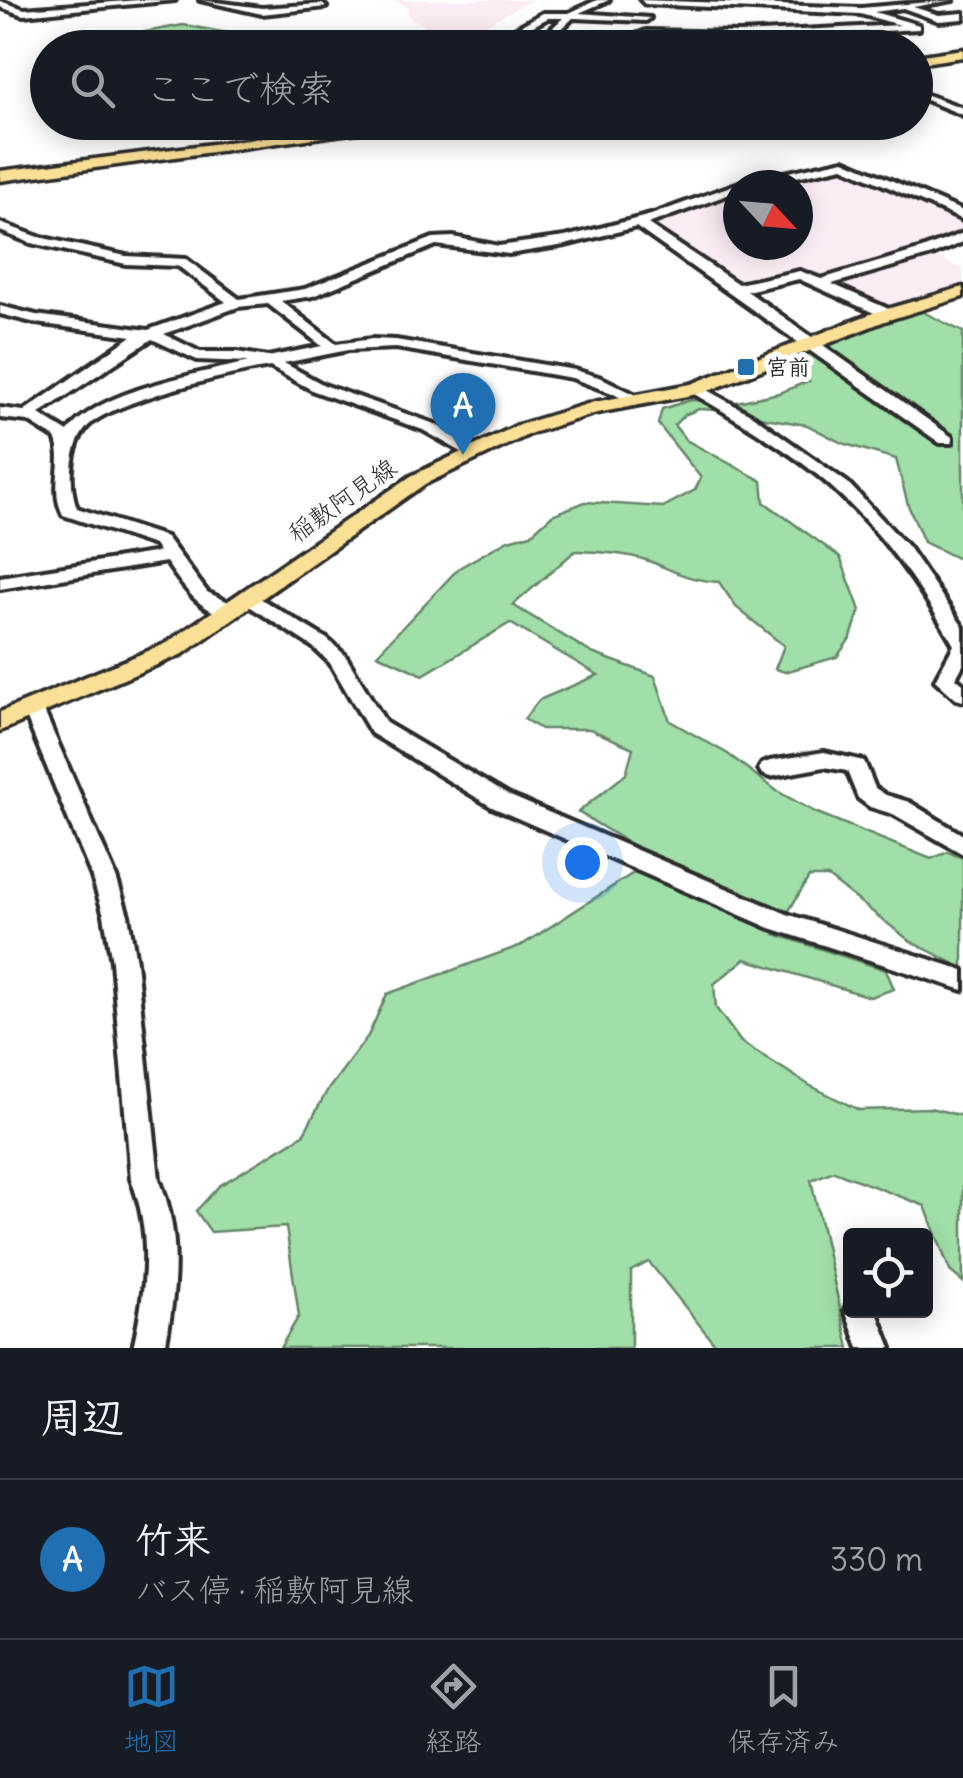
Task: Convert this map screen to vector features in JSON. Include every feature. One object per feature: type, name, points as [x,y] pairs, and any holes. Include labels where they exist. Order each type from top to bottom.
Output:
[{"type":"highway","points":[[933,56],[963,52]]},
{"type":"highway","points":[[0,174],[258,140]]},
{"type":"highway","points":[[0,174],[278,140]]},
{"type":"main road","name":"稲敷阿見線","points":[[0,722],[140,666],[241,604],[391,497],[546,421],[696,390],[888,314],[963,292]]},
{"type":"street","points":[[0,4],[23,12],[171,0]]},
{"type":"street","points":[[204,0],[262,11],[322,7]]},
{"type":"street","points":[[557,30],[574,15],[606,0]]},
{"type":"street","points":[[646,30],[645,0],[802,4],[860,11],[916,28],[863,30]]},
{"type":"street","points":[[860,11],[949,0]]},
{"type":"street","points":[[555,1],[561,15]]},
{"type":"street","points":[[682,1],[684,30]]},
{"type":"street","points":[[723,2],[725,30]]},
{"type":"street","points":[[765,3],[770,30]]},
{"type":"street","points":[[928,3],[963,15]]},
{"type":"street","points":[[802,4],[809,30]]},
{"type":"street","points":[[899,4],[939,18],[963,15]]},
{"type":"street","points":[[516,30],[538,17],[646,18]]},
{"type":"street","points":[[602,30],[611,17]]},
{"type":"street","points":[[807,21],[890,20]]},
{"type":"street","points":[[933,99],[963,112]]},
{"type":"street","points":[[810,170],[844,162],[963,216]]},
{"type":"street","points":[[28,415],[139,338],[236,303],[308,293],[433,242],[450,240],[506,251],[636,222],[723,194]]},
{"type":"street","points":[[636,222],[946,440]]},
{"type":"street","points":[[0,227],[34,240],[126,260],[181,262],[236,303]]},
{"type":"street","points":[[822,283],[927,252],[963,236]]},
{"type":"street","points":[[736,289],[794,274],[888,314]]},
{"type":"street","points":[[273,300],[333,348]]},
{"type":"street","points":[[0,310],[155,335],[197,356],[237,356],[274,364],[320,388],[429,428],[474,454]]},
{"type":"street","points":[[0,329],[20,316]]},
{"type":"street","points":[[637,401],[618,388],[582,376],[457,356],[420,346],[372,343],[333,348],[194,380],[84,420],[68,443],[61,496],[68,511],[152,537],[173,555],[200,596],[241,604],[320,643],[338,659],[378,728],[500,801],[779,922],[963,980]]},
{"type":"street","points":[[696,390],[746,418],[842,487],[902,551],[941,604],[963,645],[945,680],[963,694]]},
{"type":"street","points":[[0,413],[28,415],[56,427],[68,443]]},
{"type":"street","points":[[0,583],[173,555]]},
{"type":"street","points":[[33,710],[104,877],[119,931],[145,1179],[158,1206],[162,1275],[149,1348]]},
{"type":"street","points":[[770,768],[831,756],[843,760],[856,766],[866,792],[878,801],[900,808],[963,846]]},
{"type":"street","points":[[863,1318],[874,1348]]},
{"type":"shaded area","points":[[395,0],[532,0],[475,30],[432,30],[408,16],[407,7]]},
{"type":"shaded area","points":[[845,164],[963,219],[963,235],[924,251],[963,269],[963,286],[887,309],[822,277],[791,273],[739,285],[644,223],[723,195],[723,260],[813,260],[813,171]]},
{"type":"green space","points":[[183,25],[211,30],[156,30]]},
{"type":"green space","points":[[917,309],[963,332],[963,561],[924,542],[908,505],[896,459],[842,443],[807,425],[717,410],[699,409],[684,415],[674,425],[686,440],[762,481],[764,502],[840,557],[860,610],[851,637],[837,657],[785,672],[775,669],[784,646],[736,607],[719,582],[622,555],[575,551],[513,605],[592,653],[655,676],[670,721],[728,754],[777,791],[815,812],[931,859],[948,852],[963,858],[963,968],[910,941],[828,877],[809,877],[775,934],[886,970],[894,989],[870,997],[745,959],[714,984],[716,1008],[741,1042],[809,1085],[859,1110],[930,1108],[963,1116],[963,1282],[950,1271],[925,1206],[834,1171],[811,1180],[849,1348],[718,1348],[649,1262],[631,1271],[631,1348],[280,1348],[299,1316],[286,1227],[211,1232],[196,1211],[219,1186],[303,1135],[327,1091],[368,1036],[387,994],[522,945],[655,859],[578,812],[626,774],[633,748],[590,729],[541,729],[524,719],[539,700],[598,675],[510,623],[423,675],[377,654],[459,568],[508,540],[531,534],[552,515],[585,502],[663,507],[695,490],[701,478],[658,424],[662,409],[691,400],[737,402],[779,393],[809,381],[786,360]]},
{"type":"place","name":"宮前","points":[[746,367]]},
{"type":"place","name":"竹来","points":[[463,455]]}]
